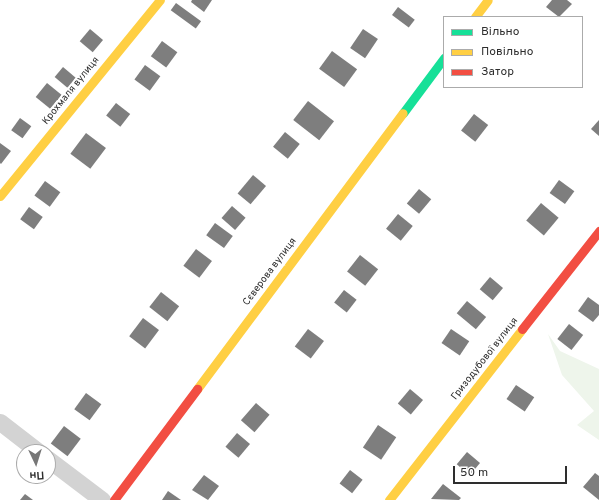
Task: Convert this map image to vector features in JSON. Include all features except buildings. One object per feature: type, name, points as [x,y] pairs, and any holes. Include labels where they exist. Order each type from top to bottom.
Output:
[{"type":"street","name":"Крохмаля вулиця","points":[[0,196],[160,0]]},
{"type":"street","points":[[476,16],[488,0]]},
{"type":"street","name":"Сєверова вулиця","points":[[114,500],[443,59]]},
{"type":"street","name":"Гризодубової вулиця","points":[[389,500],[599,231]]},
{"type":"street","points":[[0,422],[29,444]]},
{"type":"street","points":[[56,465],[102,500]]},
{"type":"shaded area","points":[[548,334],[560,351],[599,369],[599,440],[577,425],[594,411],[562,375]]},
{"type":"traffic: fast","points":[[403,113],[443,59]]},
{"type":"traffic: slow","points":[[0,196],[160,0]]},
{"type":"traffic: slow","points":[[476,16],[488,0]]},
{"type":"traffic: slow","points":[[197,389],[403,113]]},
{"type":"traffic: slow","points":[[389,500],[522,329]]},
{"type":"traffic: jam","points":[[522,329],[599,231]]},
{"type":"traffic: jam","points":[[114,500],[197,389]]}]
